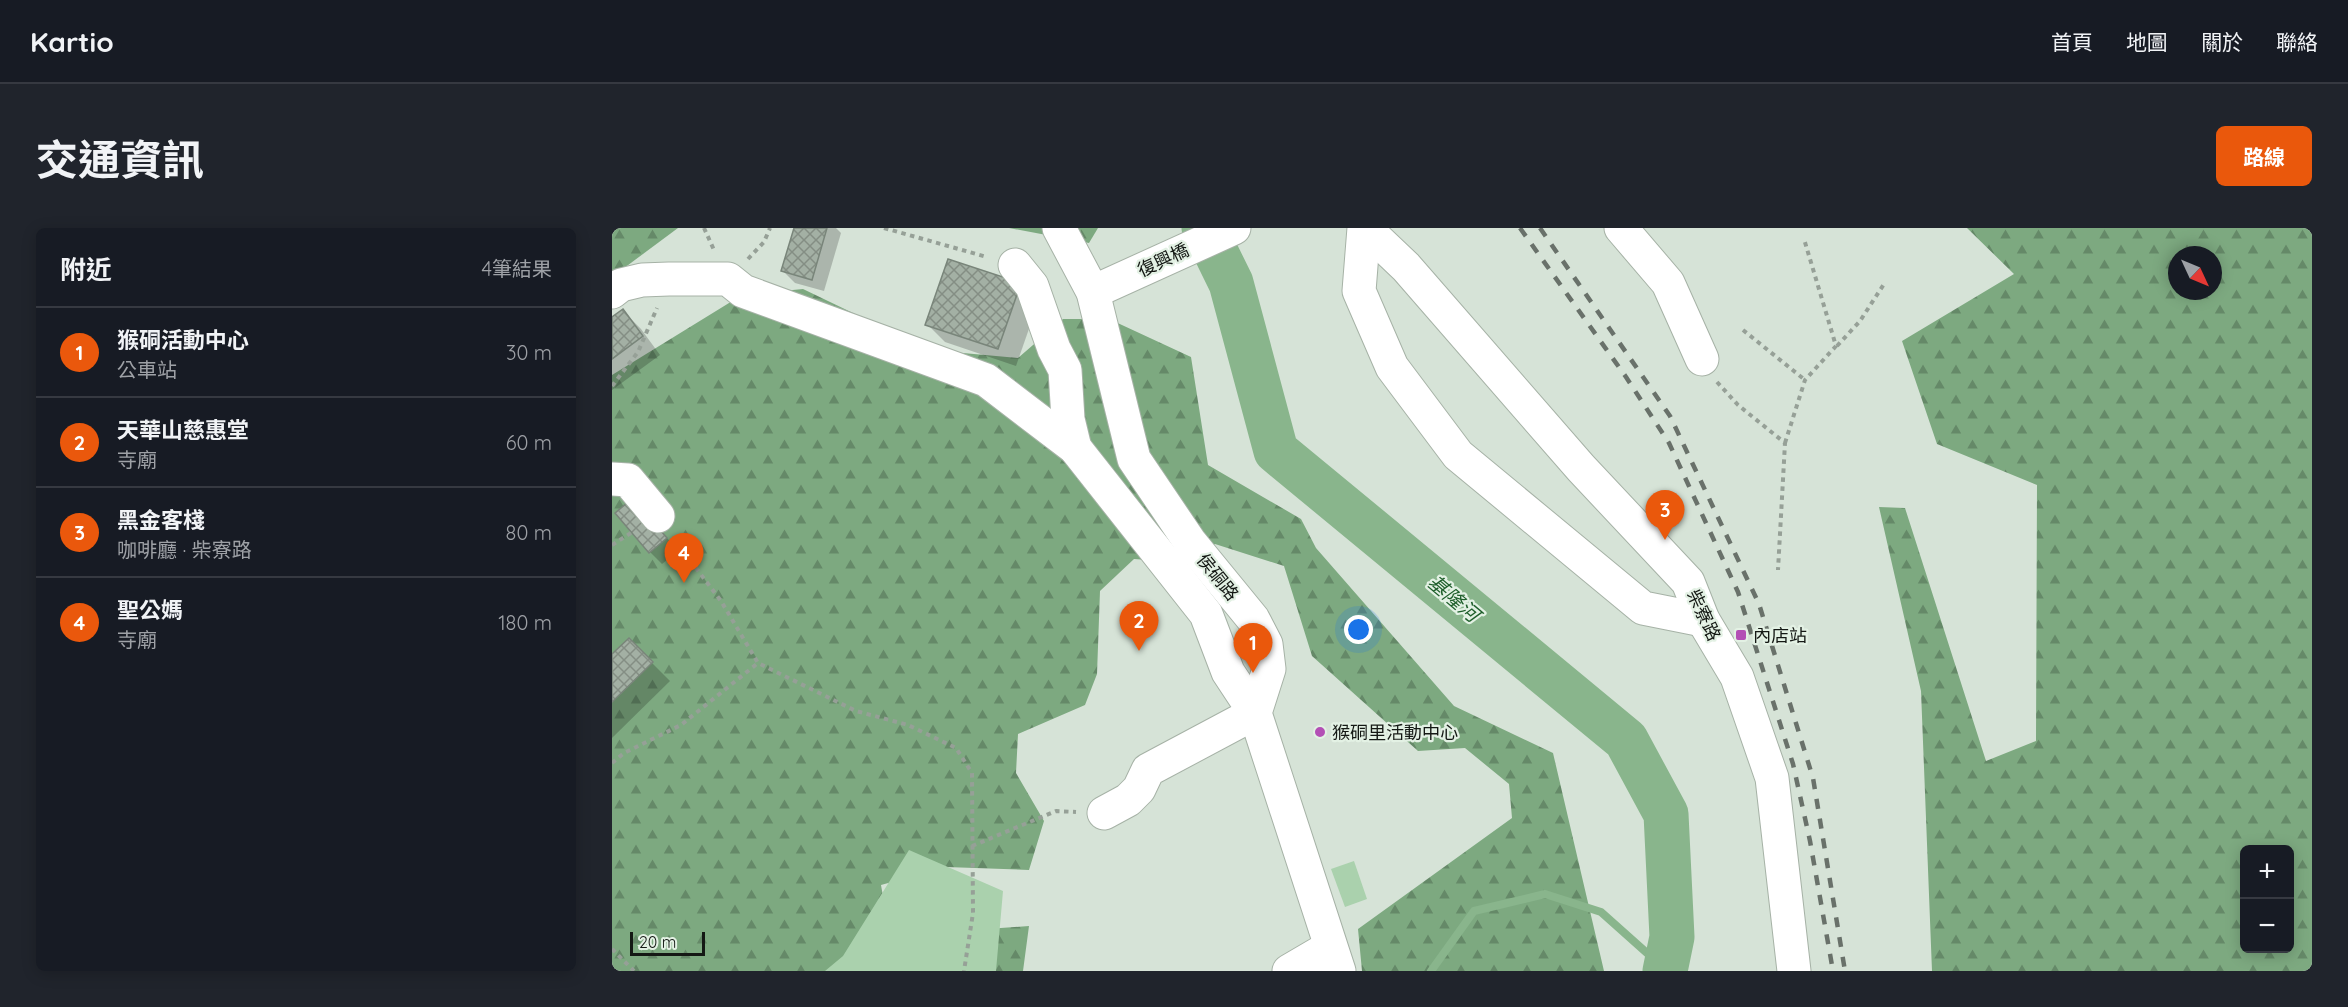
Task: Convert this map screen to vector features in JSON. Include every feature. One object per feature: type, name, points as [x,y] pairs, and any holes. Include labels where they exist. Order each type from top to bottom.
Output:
[{"type":"street","name":"侯硐路","points":[[1059,228],[1093,292],[1134,459],[1190,542],[1253,620],[1266,644],[1269,669],[1255,713]]},
{"type":"street","name":"復興橋","points":[[1093,292],[1234,228]]},
{"type":"street","points":[[1364,228],[1359,291],[1392,367],[1458,454],[1643,608],[1703,620]]},
{"type":"street","name":"柴寮路","points":[[1364,228],[1406,267],[1581,468],[1688,582],[1703,620],[1737,677],[1772,778],[1794,971]]},
{"type":"street","points":[[1621,228],[1668,283],[1702,358]]},
{"type":"street","points":[[1015,265],[1032,286],[1054,349],[1065,370],[1068,419],[1075,448]]},
{"type":"street","points":[[612,292],[621,285],[642,280],[728,279],[743,291],[986,380],[1075,448],[1206,614],[1228,672],[1255,713],[1335,959],[1289,971]]},
{"type":"street","points":[[612,479],[628,480],[658,516]]},
{"type":"street","points":[[1104,813],[1128,800],[1139,789],[1148,770],[1255,713]]},
{"type":"path","points":[[728,279],[764,242],[770,228]]},
{"type":"path","points":[[884,228],[1015,265]]},
{"type":"path","points":[[1804,239],[1836,346]]},
{"type":"path","points":[[612,386],[638,352],[669,279]]},
{"type":"path","points":[[1778,570],[1785,443],[1804,380],[1860,321],[1884,284]]},
{"type":"path","points":[[1743,330],[1804,380]]},
{"type":"path","points":[[1702,358],[1710,374],[1738,405],[1785,443]]},
{"type":"path","points":[[658,516],[721,601],[758,663],[856,711],[908,725],[956,748],[972,773],[973,913],[964,971]]},
{"type":"path","points":[[612,763],[624,753],[681,724],[758,663]]},
{"type":"path","points":[[972,846],[1056,811],[1104,813]]},
{"type":"path","points":[[612,949],[634,971]]},
{"type":"green space","points":[[612,228],[678,228],[612,277]]},
{"type":"green space","points":[[1009,228],[1098,228],[1089,243]]},
{"type":"green space","points":[[1967,228],[2312,228],[2312,971],[1932,971],[1921,691],[1879,507],[1905,508],[1986,761],[2036,741],[2037,485],[1937,444],[1902,341],[2014,274]]},
{"type":"green space","points":[[803,289],[930,350],[1018,358],[1063,319],[1109,319],[1191,357],[1208,465],[1301,519],[1316,548],[1454,706],[1553,753],[1604,971],[1362,971],[1358,929],[1512,818],[1509,784],[1465,748],[1418,751],[1312,656],[1284,566],[1215,544],[1177,562],[1134,559],[1100,591],[1097,674],[1085,705],[1018,734],[1016,773],[1044,821],[1029,870],[946,867],[881,885],[890,936],[1029,926],[1023,971],[612,971],[612,375],[742,295]]},
{"type":"green space","points":[[909,850],[1003,891],[996,971],[825,971],[843,956]]},
{"type":"green space","points":[[1354,861],[1367,899],[1345,907],[1331,869]]},
{"type":"building","points":[[794,228],[827,228],[812,280],[781,271]]},
{"type":"building","points":[[948,259],[1021,283],[998,349],[925,325]]},
{"type":"building","points":[[623,309],[643,336],[612,359],[612,317]]},
{"type":"building","points":[[633,498],[667,538],[649,553],[615,513]]},
{"type":"building","points":[[629,638],[653,662],[612,702],[612,654]]},
{"type":"waterway","name":"基隆河","points":[[1204,228],[1231,283],[1276,451],[1626,740],[1666,814],[1672,937],[1665,971]]},
{"type":"waterway","points":[[1431,971],[1474,911],[1545,894],[1601,912],[1666,970]]},
{"type":"railway","points":[[1520,228],[1626,377],[1669,443],[1738,592],[1793,764],[1810,841],[1833,971]]},
{"type":"railway","points":[[1540,228],[1670,416],[1759,604],[1813,778],[1845,971]]},
{"type":"place","name":"黑金客棧","points":[[1665,540]]},
{"type":"place","name":"聖公媽","points":[[684,583]]},
{"type":"place","name":"內店站","points":[[1741,635]]},
{"type":"place","name":"天華山慈惠堂","points":[[1139,651]]},
{"type":"place","name":"猴硐活動中心","points":[[1253,673]]},
{"type":"place","name":"猴硐里活動中心","points":[[1320,732]]}]
